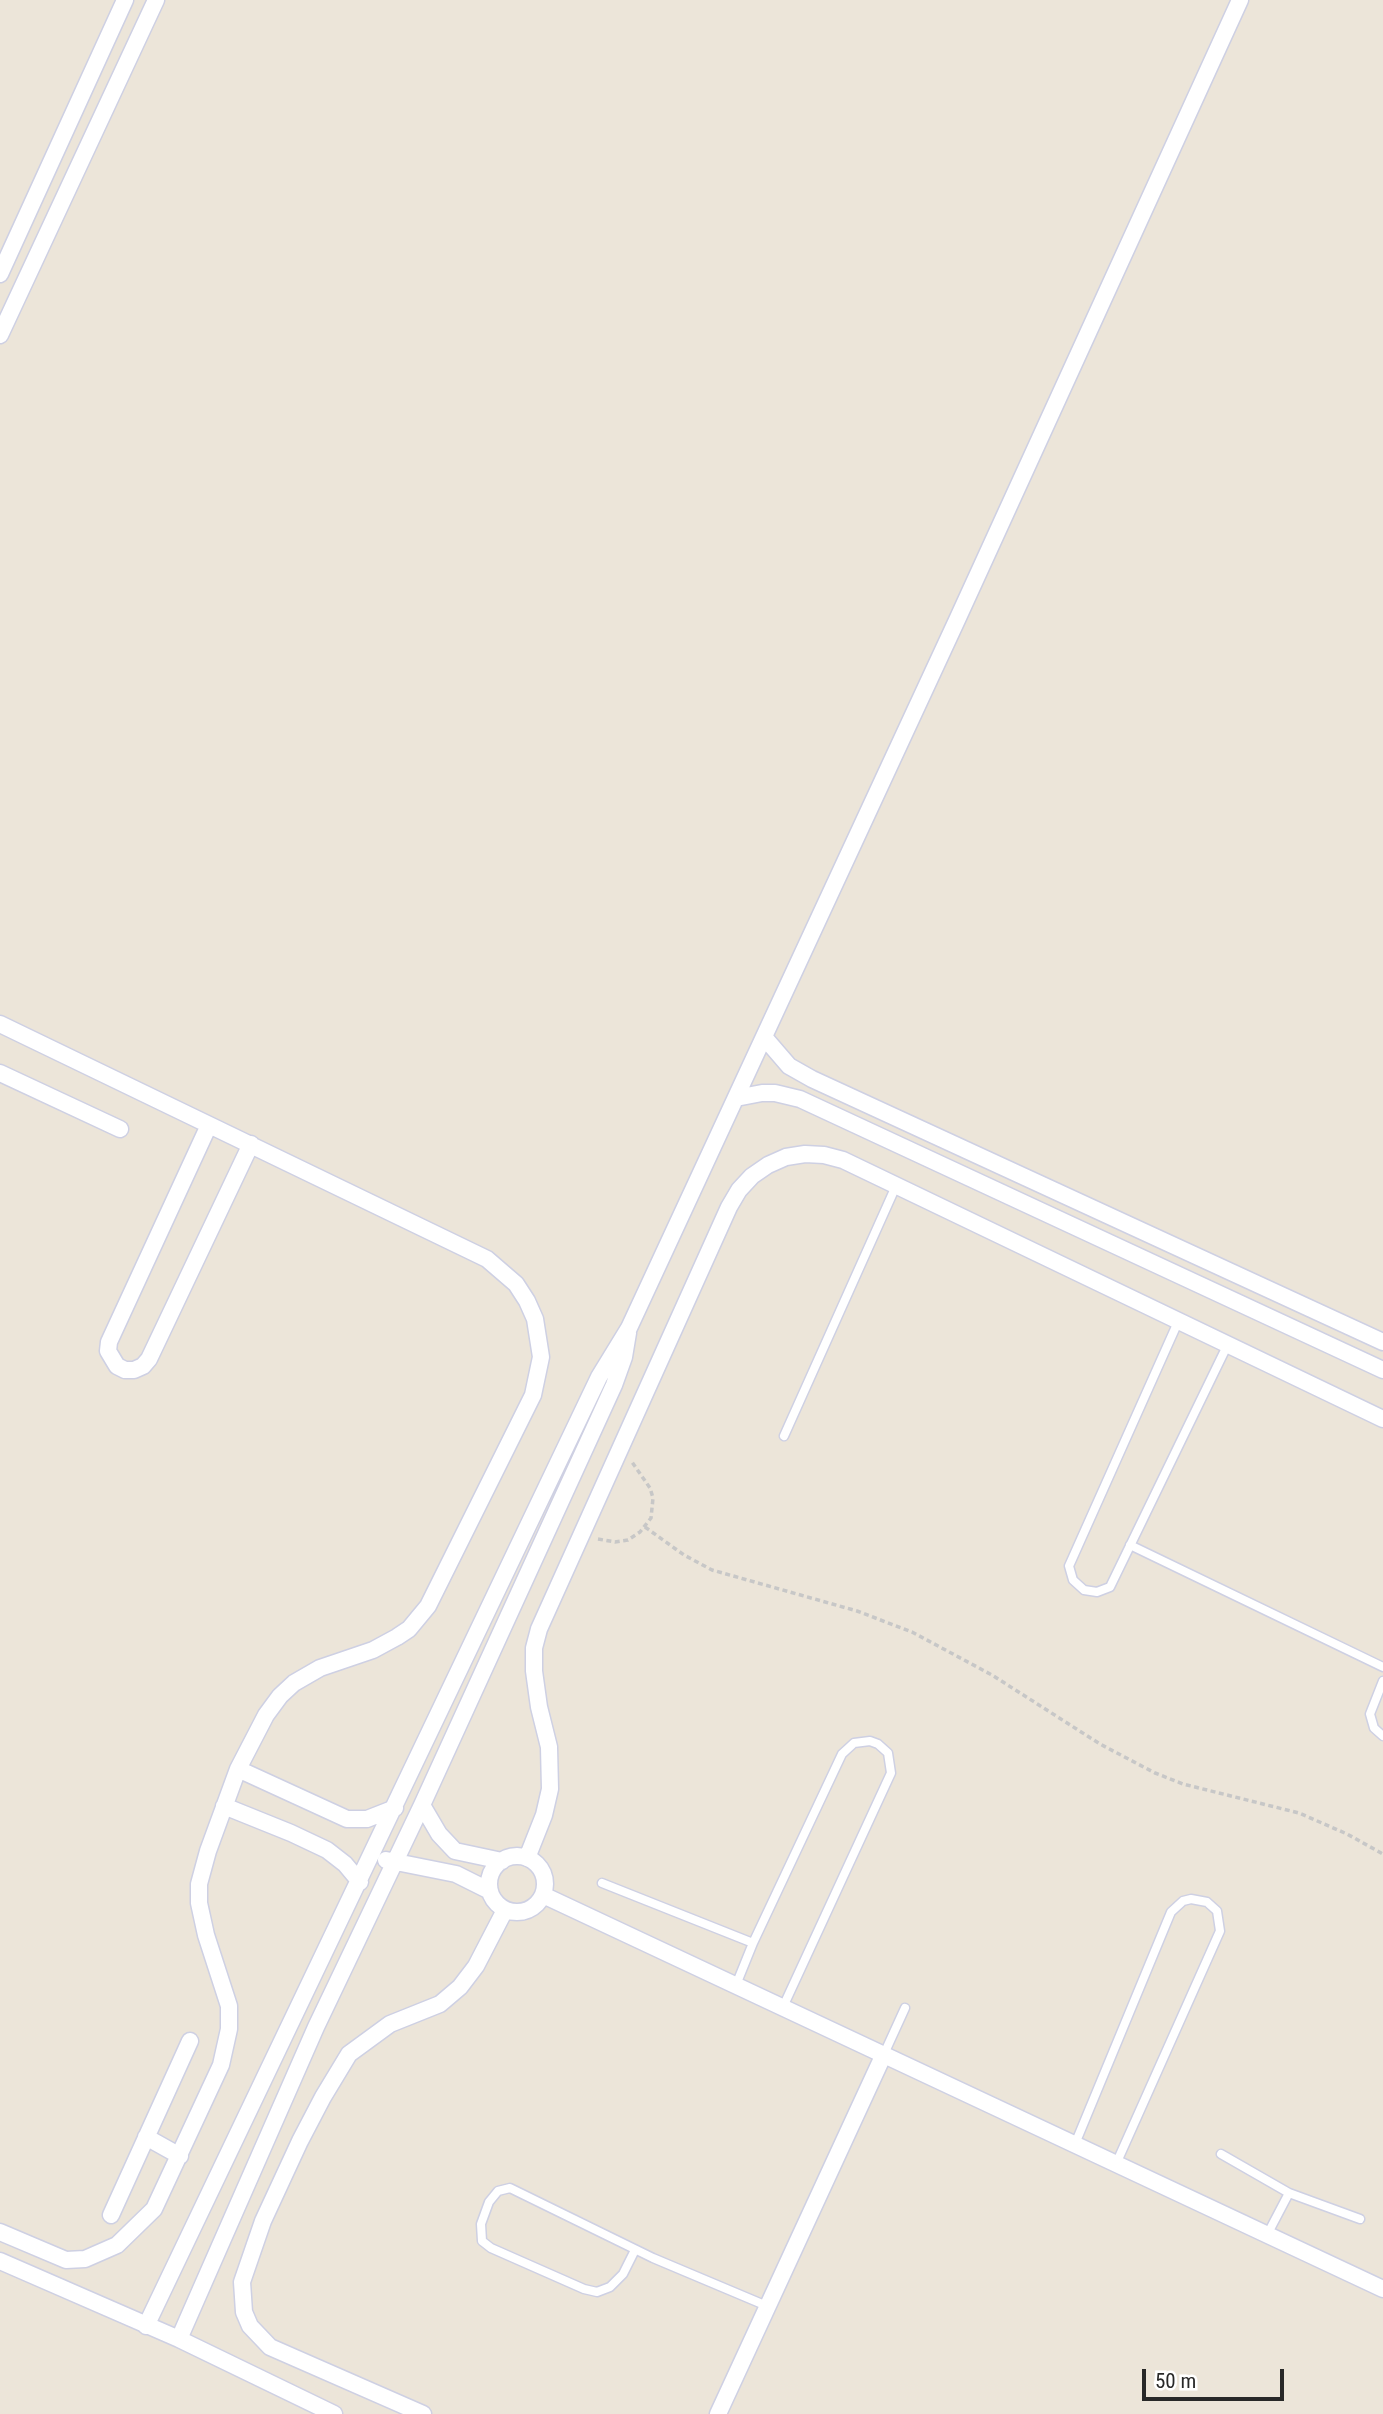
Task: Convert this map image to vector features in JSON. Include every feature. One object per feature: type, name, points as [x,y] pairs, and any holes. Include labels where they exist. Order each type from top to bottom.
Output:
[{"type":"street","points":[[0,274],[125,0]]},
{"type":"street","points":[[0,335],[156,0]]},
{"type":"street","points":[[146,2326],[602,1371],[629,1328],[1240,0]]},
{"type":"street","points":[[0,1025],[487,1259],[516,1284],[527,1301],[535,1319],[541,1357],[533,1395],[428,1606],[409,1629],[397,1637],[373,1650],[320,1668],[294,1683],[280,1696],[266,1716],[238,1769],[199,1884],[199,1903],[206,1935],[229,2006],[229,2029],[221,2065],[154,2209],[117,2245],[85,2259],[66,2260],[0,2232]]},
{"type":"street","points":[[764,1037],[789,1066],[812,1079],[1383,1342]]},
{"type":"street","points":[[0,1073],[120,1129]]},
{"type":"street","points":[[736,1098],[775,1093],[800,1099],[1383,1370]]},
{"type":"street","points":[[209,1125],[108,1342],[111,1360],[125,1370],[143,1366],[149,1359],[251,1144]]},
{"type":"street","points":[[527,1858],[544,1815],[550,1789],[550,1747],[536,1691],[534,1648],[545,1611],[729,1207],[752,1176],[768,1165],[786,1157],[805,1154],[843,1160],[1383,1419]]},
{"type":"street","points":[[179,2339],[316,2027],[422,1805],[614,1385],[624,1357],[629,1328]]},
{"type":"street","points":[[238,1769],[347,1819],[367,1819],[395,1808]]},
{"type":"street","points":[[422,1805],[439,1834],[455,1851],[502,1861],[519,1856],[527,1858],[540,1870],[544,1886],[542,1895],[532,1908],[524,1911],[505,1910],[494,1899],[490,1891],[491,1874],[502,1861]]},
{"type":"street","points":[[224,1806],[327,1850],[345,1864],[360,1882]]},
{"type":"street","points":[[373,1855],[393,1862],[456,1874],[490,1891]]},
{"type":"street","points":[[542,1895],[1383,2289]]},
{"type":"street","points":[[423,2414],[270,2347],[250,2326],[243,2305],[242,2282],[263,2221],[300,2141],[349,2054],[390,2024],[440,2004],[460,1987],[476,1966],[505,1910]]},
{"type":"street","points":[[111,2215],[190,2041]]},
{"type":"street","points":[[718,2414],[884,2054]]},
{"type":"street","points":[[146,2137],[180,2156]]},
{"type":"street","points":[[0,2261],[179,2339],[334,2414]]},
{"type":"lane","points":[[784,1436],[896,1186]]},
{"type":"lane","points":[[1178,1322],[1069,1566],[1073,1580],[1084,1590],[1097,1592],[1110,1587],[1227,1346]]},
{"type":"lane","points":[[1130,1545],[1383,1667]]},
{"type":"lane","points":[[1383,1681],[1370,1714],[1374,1728],[1383,1736]]},
{"type":"lane","points":[[736,1985],[842,1754],[854,1743],[870,1741],[878,1744],[888,1754],[891,1773],[783,2007]]},
{"type":"lane","points":[[602,1882],[753,1943]]},
{"type":"lane","points":[[1074,2145],[1171,1912],[1176,1906],[1191,1899],[1207,1902],[1217,1912],[1220,1931],[1116,2164]]},
{"type":"lane","points":[[884,2054],[905,2008]]},
{"type":"lane","points":[[1221,2154],[1289,2193],[1360,2219]]},
{"type":"lane","points":[[635,2250],[623,2274],[610,2287],[597,2292],[491,2248],[482,2241],[481,2224],[493,2197],[498,2191],[510,2188],[635,2250],[767,2306]]},
{"type":"lane","points":[[1267,2235],[1289,2193]]},
{"type":"path","points":[[580,1535],[621,1541],[635,1536],[651,1518],[653,1498],[644,1479],[620,1447]]},
{"type":"path","points":[[645,1527],[684,1555],[712,1570],[885,1620],[938,1644],[1100,1744],[1155,1773],[1184,1784],[1299,1813],[1347,1834],[1383,1854]]}]
